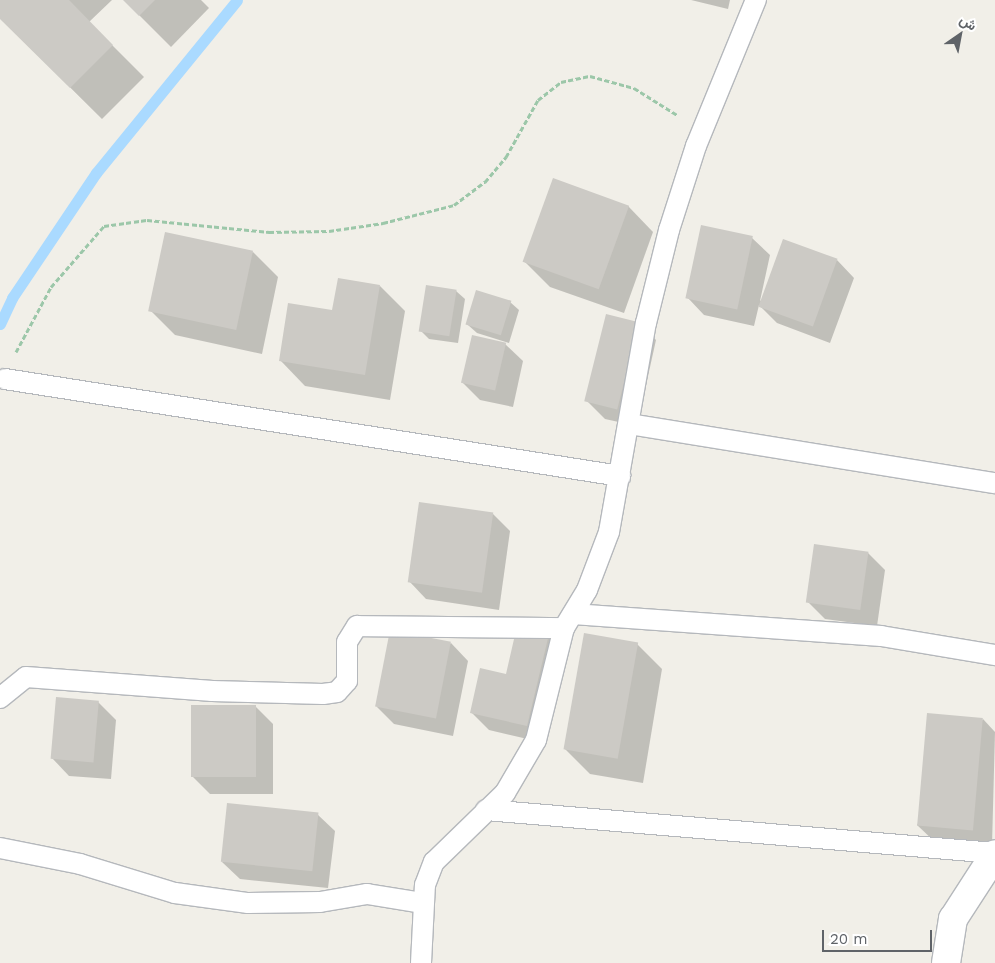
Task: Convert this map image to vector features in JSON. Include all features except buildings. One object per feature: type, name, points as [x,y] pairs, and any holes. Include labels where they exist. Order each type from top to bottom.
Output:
[{"type":"street","points":[[946,963],[953,918],[995,853]]},
{"type":"lane","points":[[424,962],[423,903],[434,862],[505,793],[536,740],[569,621],[609,532],[628,424],[666,239],[704,131],[756,0]]},
{"type":"lane","points":[[5,379],[620,476]]},
{"type":"lane","points":[[628,424],[995,483]]},
{"type":"lane","points":[[0,698],[26,677],[212,691],[323,694],[337,692],[347,681],[347,642],[357,626],[569,621],[881,636],[995,655]]},
{"type":"lane","points":[[486,810],[995,853]]},
{"type":"lane","points":[[0,848],[80,864],[175,894],[248,903],[320,902],[367,894],[423,903]]},
{"type":"path","points":[[5,379],[51,287],[104,226],[147,220],[249,230],[329,230],[383,223],[454,204],[485,182],[506,157],[538,100],[561,82],[590,76],[634,88],[704,131]]},
{"type":"waterway","points":[[0,324],[12,298],[96,173],[237,0]]}]
